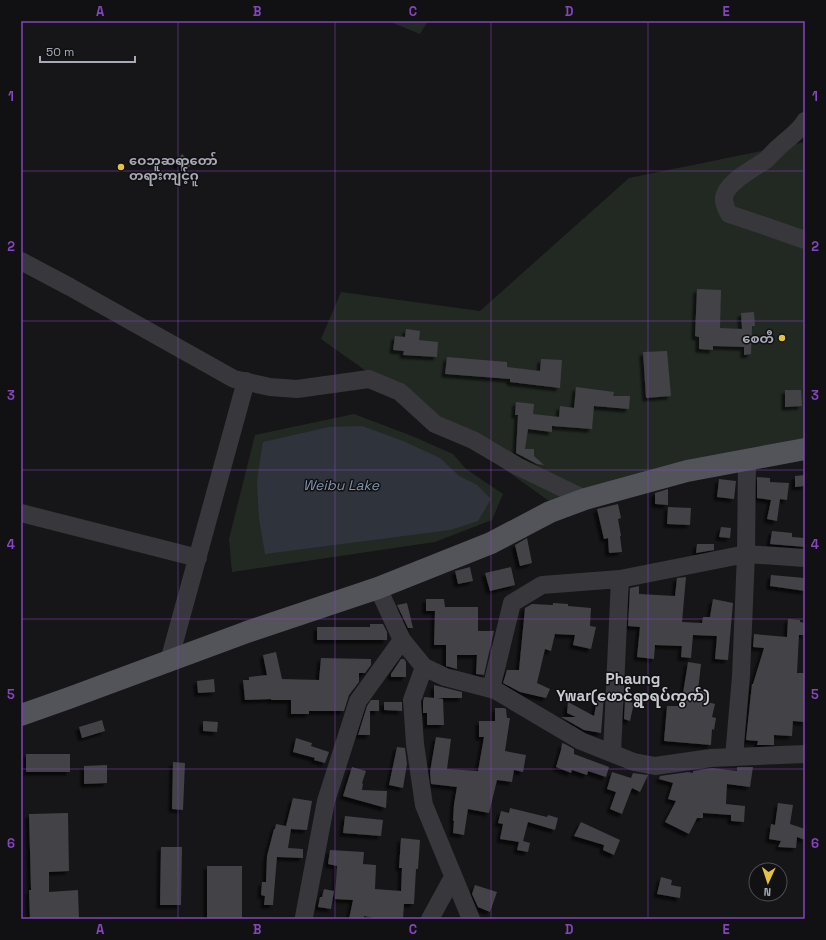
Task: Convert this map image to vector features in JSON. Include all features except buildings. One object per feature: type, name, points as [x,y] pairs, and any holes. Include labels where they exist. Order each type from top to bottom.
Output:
[{"type":"main road","points":[[21,715],[247,632],[378,588],[491,543],[550,512],[585,498],[687,471],[805,449]]},
{"type":"street","points":[[805,121],[794,135],[779,146],[764,161],[748,170],[732,185],[725,193],[724,202],[728,214],[805,240]]},
{"type":"street","points":[[21,261],[234,379],[270,387],[297,390],[368,379],[400,392],[435,424],[473,440],[517,466],[585,498]]},
{"type":"street","points":[[169,661],[246,381]]},
{"type":"street","points":[[734,757],[741,676],[746,554],[747,460]]},
{"type":"street","points":[[21,513],[198,558]]},
{"type":"street","points":[[491,689],[512,603],[542,585],[620,579],[746,554],[805,558]]},
{"type":"street","points":[[612,753],[620,579]]},
{"type":"street","points":[[378,588],[402,640],[424,667],[444,677],[495,690],[581,741],[634,762],[655,766],[711,758],[805,754]]},
{"type":"street","points":[[304,917],[326,801],[358,701],[402,640]]},
{"type":"street","points":[[424,667],[412,700],[415,744],[424,805],[470,919]]},
{"type":"street","points":[[430,919],[453,877]]},
{"type":"shaded area","points":[[388,21],[428,21],[420,34]]},
{"type":"shaded area","points":[[805,142],[805,455],[549,501],[321,339],[341,292],[480,311],[629,178]]},
{"type":"shaded area","name":"Weibu Lake","points":[[354,414],[412,436],[453,454],[466,469],[503,494],[492,520],[435,542],[232,572],[229,539],[255,435]]},
{"type":"water","name":"Weibu Lake","points":[[362,426],[403,441],[440,458],[459,476],[477,485],[491,499],[478,521],[450,530],[265,554],[259,518],[257,481],[263,442],[329,427]]},
{"type":"place","name":"ဝေဘူဆရာတော် တရားကျင့်ဂူ","points":[[121,167]]},
{"type":"place","name":"စေတီ","points":[[782,338]]},
{"type":"district","name":"Phaung Ywar(ဖောင်ရွာရပ်ကွက်)","points":[[633,686]]}]
